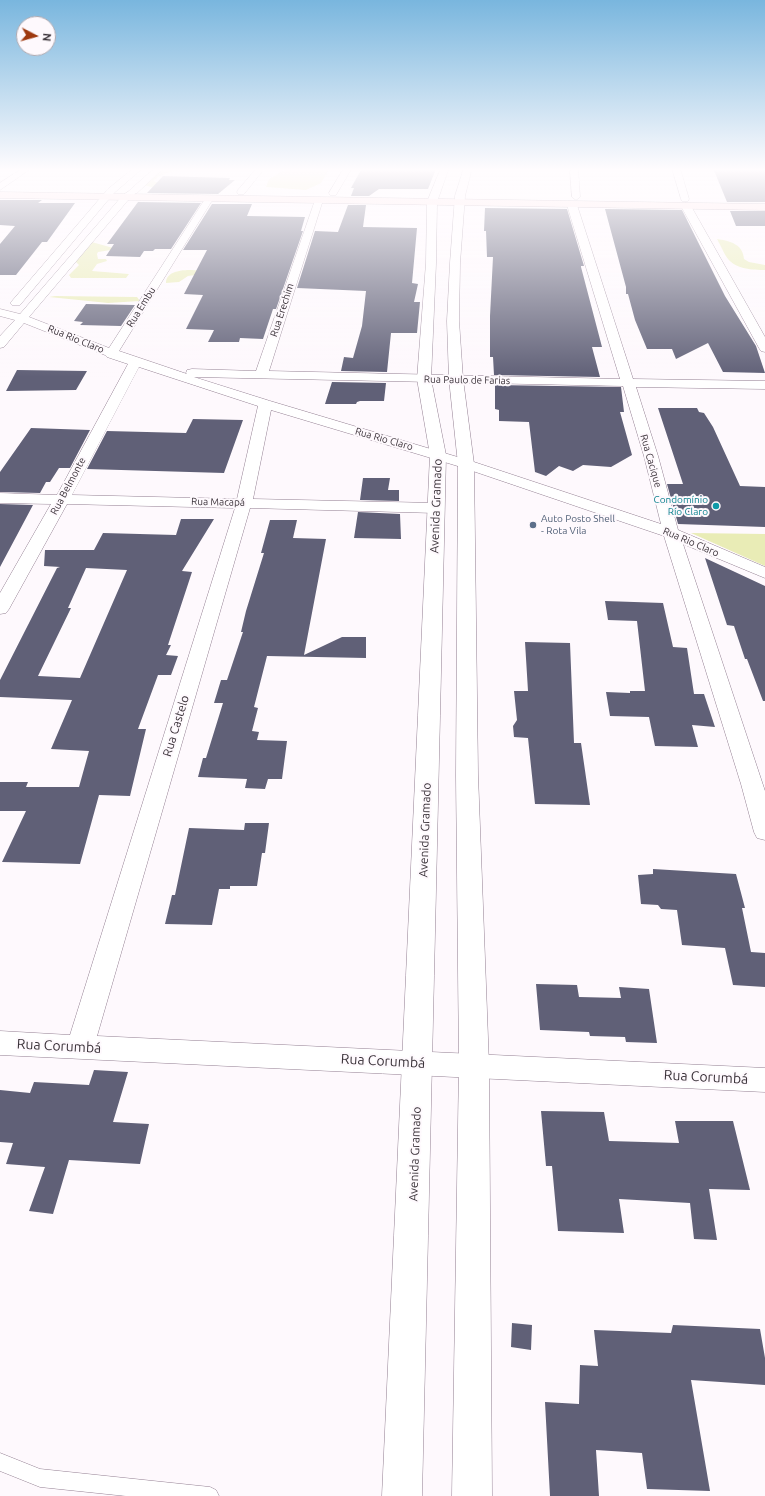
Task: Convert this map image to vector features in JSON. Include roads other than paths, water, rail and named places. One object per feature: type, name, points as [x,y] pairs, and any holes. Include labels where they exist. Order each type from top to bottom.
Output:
[{"type":"street","points":[[2,315],[70,238]]},
{"type":"street","points":[[0,344],[92,238]]},
{"type":"street","name":"Rua Embu","points":[[111,354],[184,238]]},
{"type":"street","name":"Rua Erechim","points":[[261,375],[306,238]]},
{"type":"street","name":"Avenida Gramado","points":[[402,1496],[438,455],[424,379],[432,238]]},
{"type":"street","points":[[457,238],[453,321],[456,379],[466,464],[467,775],[474,1065],[472,1496]]},
{"type":"street","name":"Rua Cacique","points":[[585,238],[626,383],[650,456],[671,532],[752,784],[765,832]]},
{"type":"street","points":[[705,238],[765,348]]},
{"type":"street","points":[[431,263],[455,263]]},
{"type":"street","name":"Rua Rio Claro","points":[[2,315],[22,318],[111,354],[135,362],[265,404],[438,455],[671,532],[765,573]]},
{"type":"street","points":[[427,322],[453,321]]},
{"type":"street","name":"Rua Belmonte","points":[[0,610],[62,499],[135,362]]},
{"type":"street","name":"Rua Paulo de Farias","points":[[169,372],[424,379],[765,385]]},
{"type":"street","name":"Rua Castelo","points":[[80,1047],[244,503],[265,404]]},
{"type":"street","name":"Rua Macapá","points":[[0,498],[436,508]]},
{"type":"street","name":"Rua Corumbá","points":[[0,1043],[418,1062],[765,1080]]},
{"type":"lane","points":[[0,1462],[40,1478],[210,1496]]},
{"type":"place","name":"Condomínio Río Claro","points":[[716,506]]},
{"type":"place","name":"Auto Posto Shell - Rota Vila","points":[[533,525]]}]
